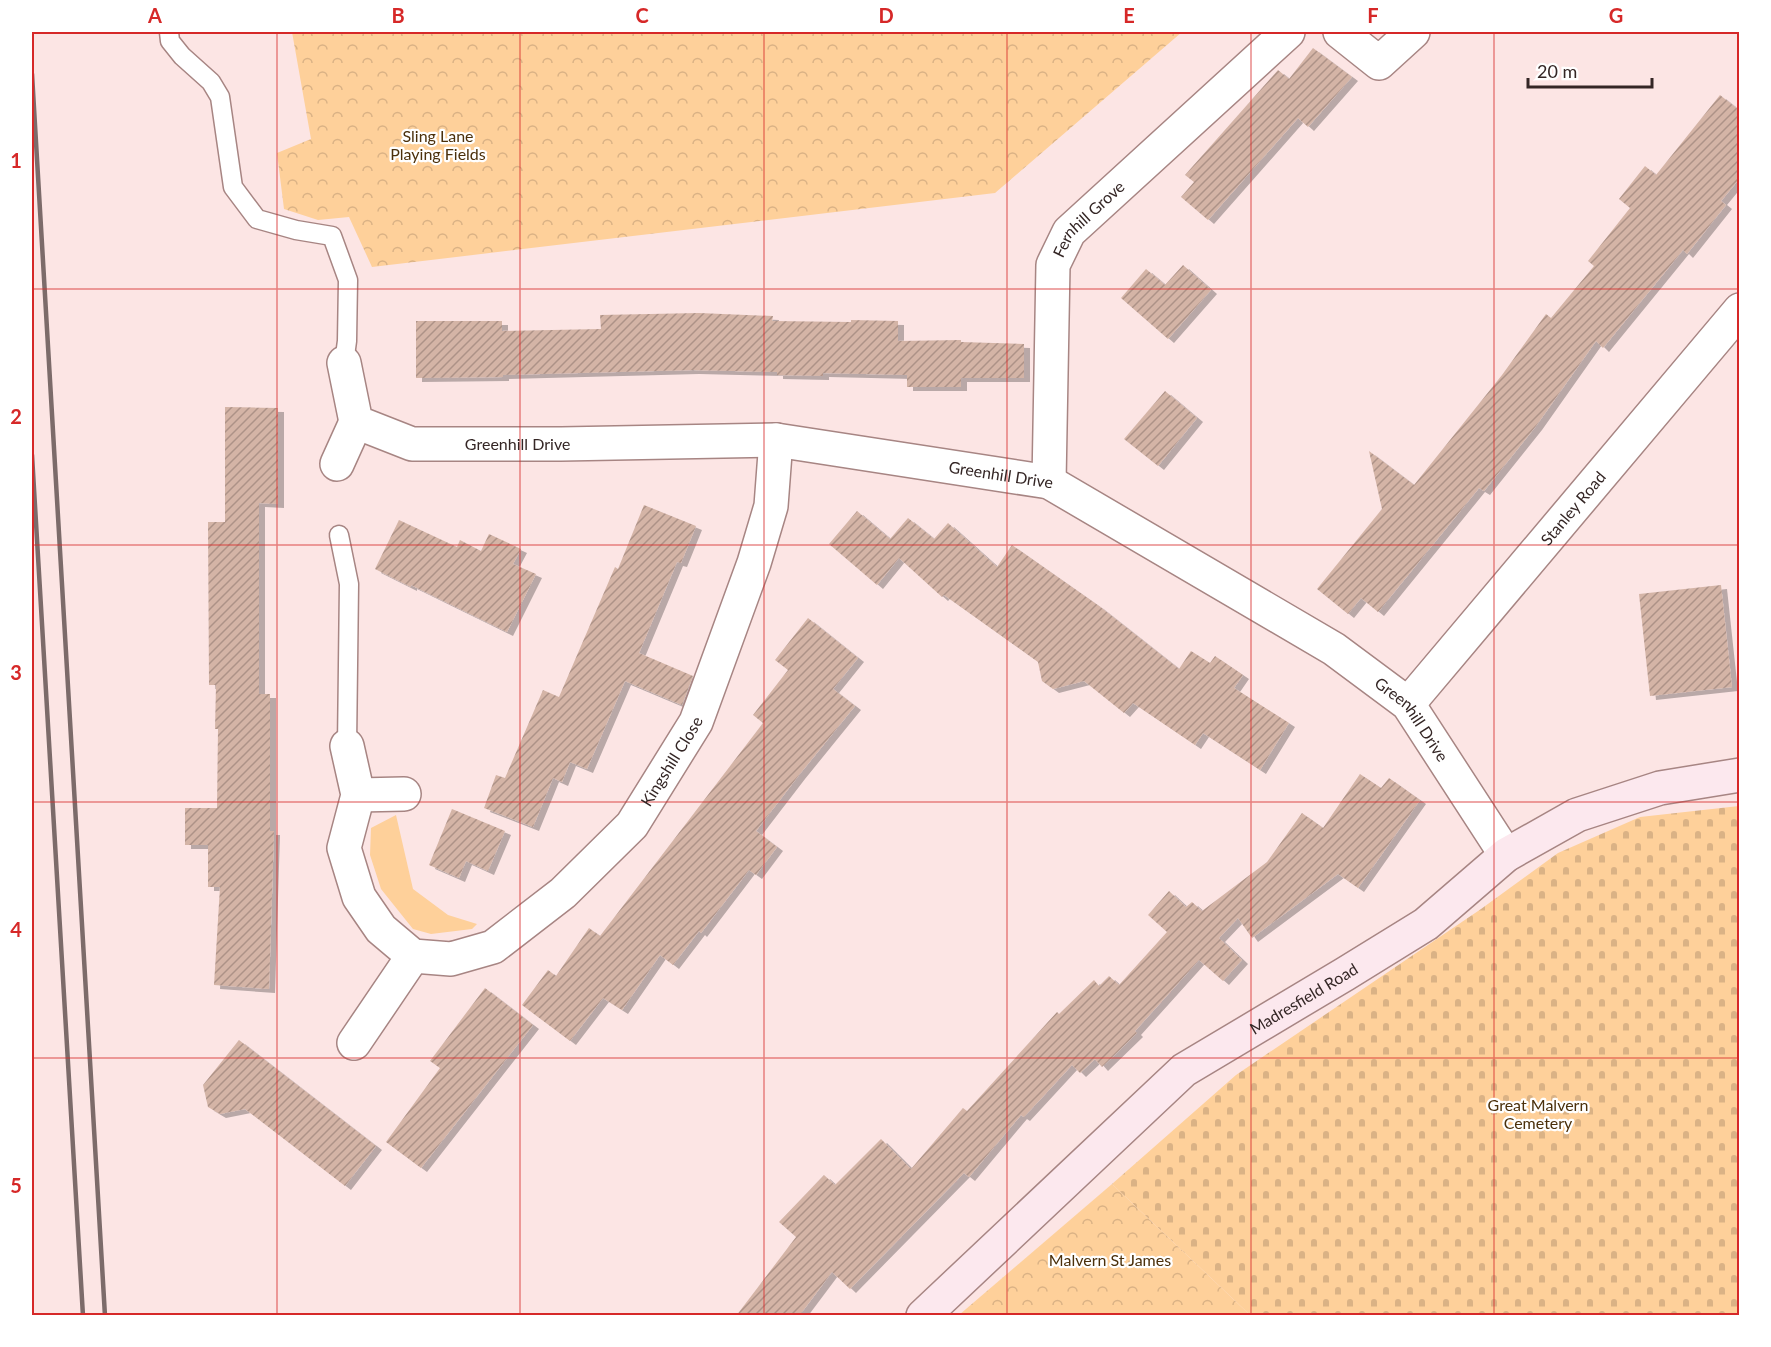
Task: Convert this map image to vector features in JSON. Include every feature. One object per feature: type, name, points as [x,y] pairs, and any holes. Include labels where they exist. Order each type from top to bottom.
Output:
[{"type":"street","name":"Fernhill Grove","points":[[1049,482],[1053,265],[1070,232],[1287,32]]},
{"type":"street","points":[[1340,32],[1379,63],[1413,32]]},
{"type":"street","name":"Stanley Road","points":[[1408,704],[1740,310]]},
{"type":"street","points":[[337,464],[356,422],[344,363]]},
{"type":"street","name":"Greenhill Drive","points":[[356,422],[412,444],[776,440],[1049,482],[1334,649],[1408,704],[1506,855]]},
{"type":"street","name":"Kingshill Close","points":[[413,956],[450,959],[493,947],[563,893],[632,825],[696,722],[754,563],[771,506],[776,440]]},
{"type":"street","points":[[347,746],[358,795],[344,849],[359,897],[381,929],[413,956],[354,1043]]},
{"type":"street","name":"Madresfield Road","points":[[924,1316],[1184,1070],[1426,924],[1506,855],[1576,815],[1660,788],[1740,775]]},
{"type":"street","points":[[358,795],[404,794]]},
{"type":"lane","points":[[169,32],[170,41],[182,56],[211,82],[219,97],[233,187],[257,219],[296,230],[332,236],[348,280],[347,341],[344,363]]},
{"type":"lane","points":[[339,536],[349,584],[347,746]]},
{"type":"green space","name":"Sling Lane Playing Fields","points":[[292,32],[1182,32],[995,193],[372,267],[349,217],[318,220],[284,209],[277,153],[311,139]]},
{"type":"green space","name":"Great Malvern Cemetery","points":[[1739,806],[1739,1315],[1250,1315],[1112,1184],[1236,1075],[1481,909],[1558,853],[1640,817]]},
{"type":"green space","points":[[396,815],[413,889],[448,915],[477,924],[472,929],[431,934],[413,929],[381,889],[370,855],[371,828]]},
{"type":"green space","name":"Malvern St James","points":[[1112,1184],[1250,1315],[959,1315]]},
{"type":"building","points":[[1313,48],[1352,77],[1308,127],[1298,118],[1208,220],[1181,197],[1194,182],[1185,175],[1278,70],[1289,79]]},
{"type":"building","points":[[1720,95],[1740,111],[1740,178],[1721,201],[1726,205],[1687,254],[1683,250],[1603,348],[1596,341],[1536,426],[1484,491],[1479,488],[1378,612],[1361,598],[1348,614],[1317,589],[1382,509],[1369,451],[1414,485],[1502,375],[1546,314],[1551,318],[1594,266],[1588,261],[1630,208],[1619,199],[1645,166],[1656,175]]},
{"type":"building","points":[[1183,265],[1211,290],[1168,339],[1121,298],[1146,269],[1165,285]]},
{"type":"building","points":[[699,313],[773,316],[772,321],[898,321],[898,341],[961,340],[961,342],[1024,344],[1024,378],[961,378],[961,387],[907,387],[907,375],[823,373],[823,376],[777,375],[777,372],[693,370],[416,378],[416,321],[502,321],[502,331],[601,329],[600,315]]},
{"type":"building","points":[[1165,391],[1197,418],[1158,466],[1124,439]]},
{"type":"building","points":[[225,407],[278,408],[278,504],[259,503],[259,694],[270,694],[270,831],[274,831],[269,989],[214,985],[220,887],[208,887],[208,845],[185,845],[185,808],[217,808],[216,685],[209,685],[208,522],[225,522]]},
{"type":"building","points":[[644,505],[696,526],[681,563],[677,562],[639,653],[693,676],[682,705],[625,681],[587,769],[570,762],[562,782],[553,778],[533,827],[484,808],[496,775],[505,778],[543,690],[559,697],[615,567],[618,569]]},
{"type":"building","points":[[857,511],[890,539],[908,518],[934,539],[948,523],[997,567],[1012,545],[1099,606],[1179,669],[1191,651],[1210,663],[1215,656],[1243,675],[1234,688],[1289,723],[1260,770],[1203,733],[1195,745],[1133,703],[1124,713],[1084,681],[1053,689],[1042,681],[1038,662],[944,595],[942,597],[899,558],[877,585],[829,544]]},
{"type":"building","points":[[399,520],[457,547],[460,540],[481,551],[489,534],[521,549],[513,564],[536,574],[507,632],[375,569]]},
{"type":"building","points":[[1721,585],[1732,687],[1650,696],[1639,594]]},
{"type":"building","points":[[808,618],[858,658],[833,689],[855,706],[756,831],[777,847],[756,875],[749,870],[701,933],[699,931],[673,965],[660,955],[622,1010],[603,998],[570,1041],[522,1005],[548,970],[556,976],[589,928],[600,936],[763,723],[753,715],[788,670],[775,660]]},
{"type":"building","points":[[1360,774],[1381,788],[1389,778],[1420,800],[1358,888],[1338,874],[1252,938],[1238,918],[1219,938],[1242,960],[1223,981],[1199,960],[1135,1031],[1137,1033],[1102,1067],[1095,1059],[1080,1073],[1072,1065],[1024,1117],[1021,1115],[969,1177],[964,1173],[850,1289],[832,1272],[799,1316],[736,1316],[796,1237],[779,1222],[824,1175],[835,1185],[881,1139],[911,1169],[963,1108],[967,1111],[1057,1012],[1059,1014],[1094,980],[1099,986],[1109,976],[1119,985],[1167,932],[1148,915],[1169,891],[1186,907],[1192,902],[1202,911],[1267,862],[1302,813],[1323,828]]},
{"type":"building","points":[[452,809],[505,831],[488,871],[466,861],[459,878],[429,865]]},
{"type":"building","points":[[485,988],[533,1025],[421,1168],[386,1142],[440,1068],[430,1061]]},
{"type":"building","points":[[239,1040],[376,1146],[345,1186],[245,1109],[220,1114],[208,1107],[203,1085]]},
{"type":"railway","points":[[32,74],[105,1316]]},
{"type":"railway","points":[[32,455],[83,1316]]}]
